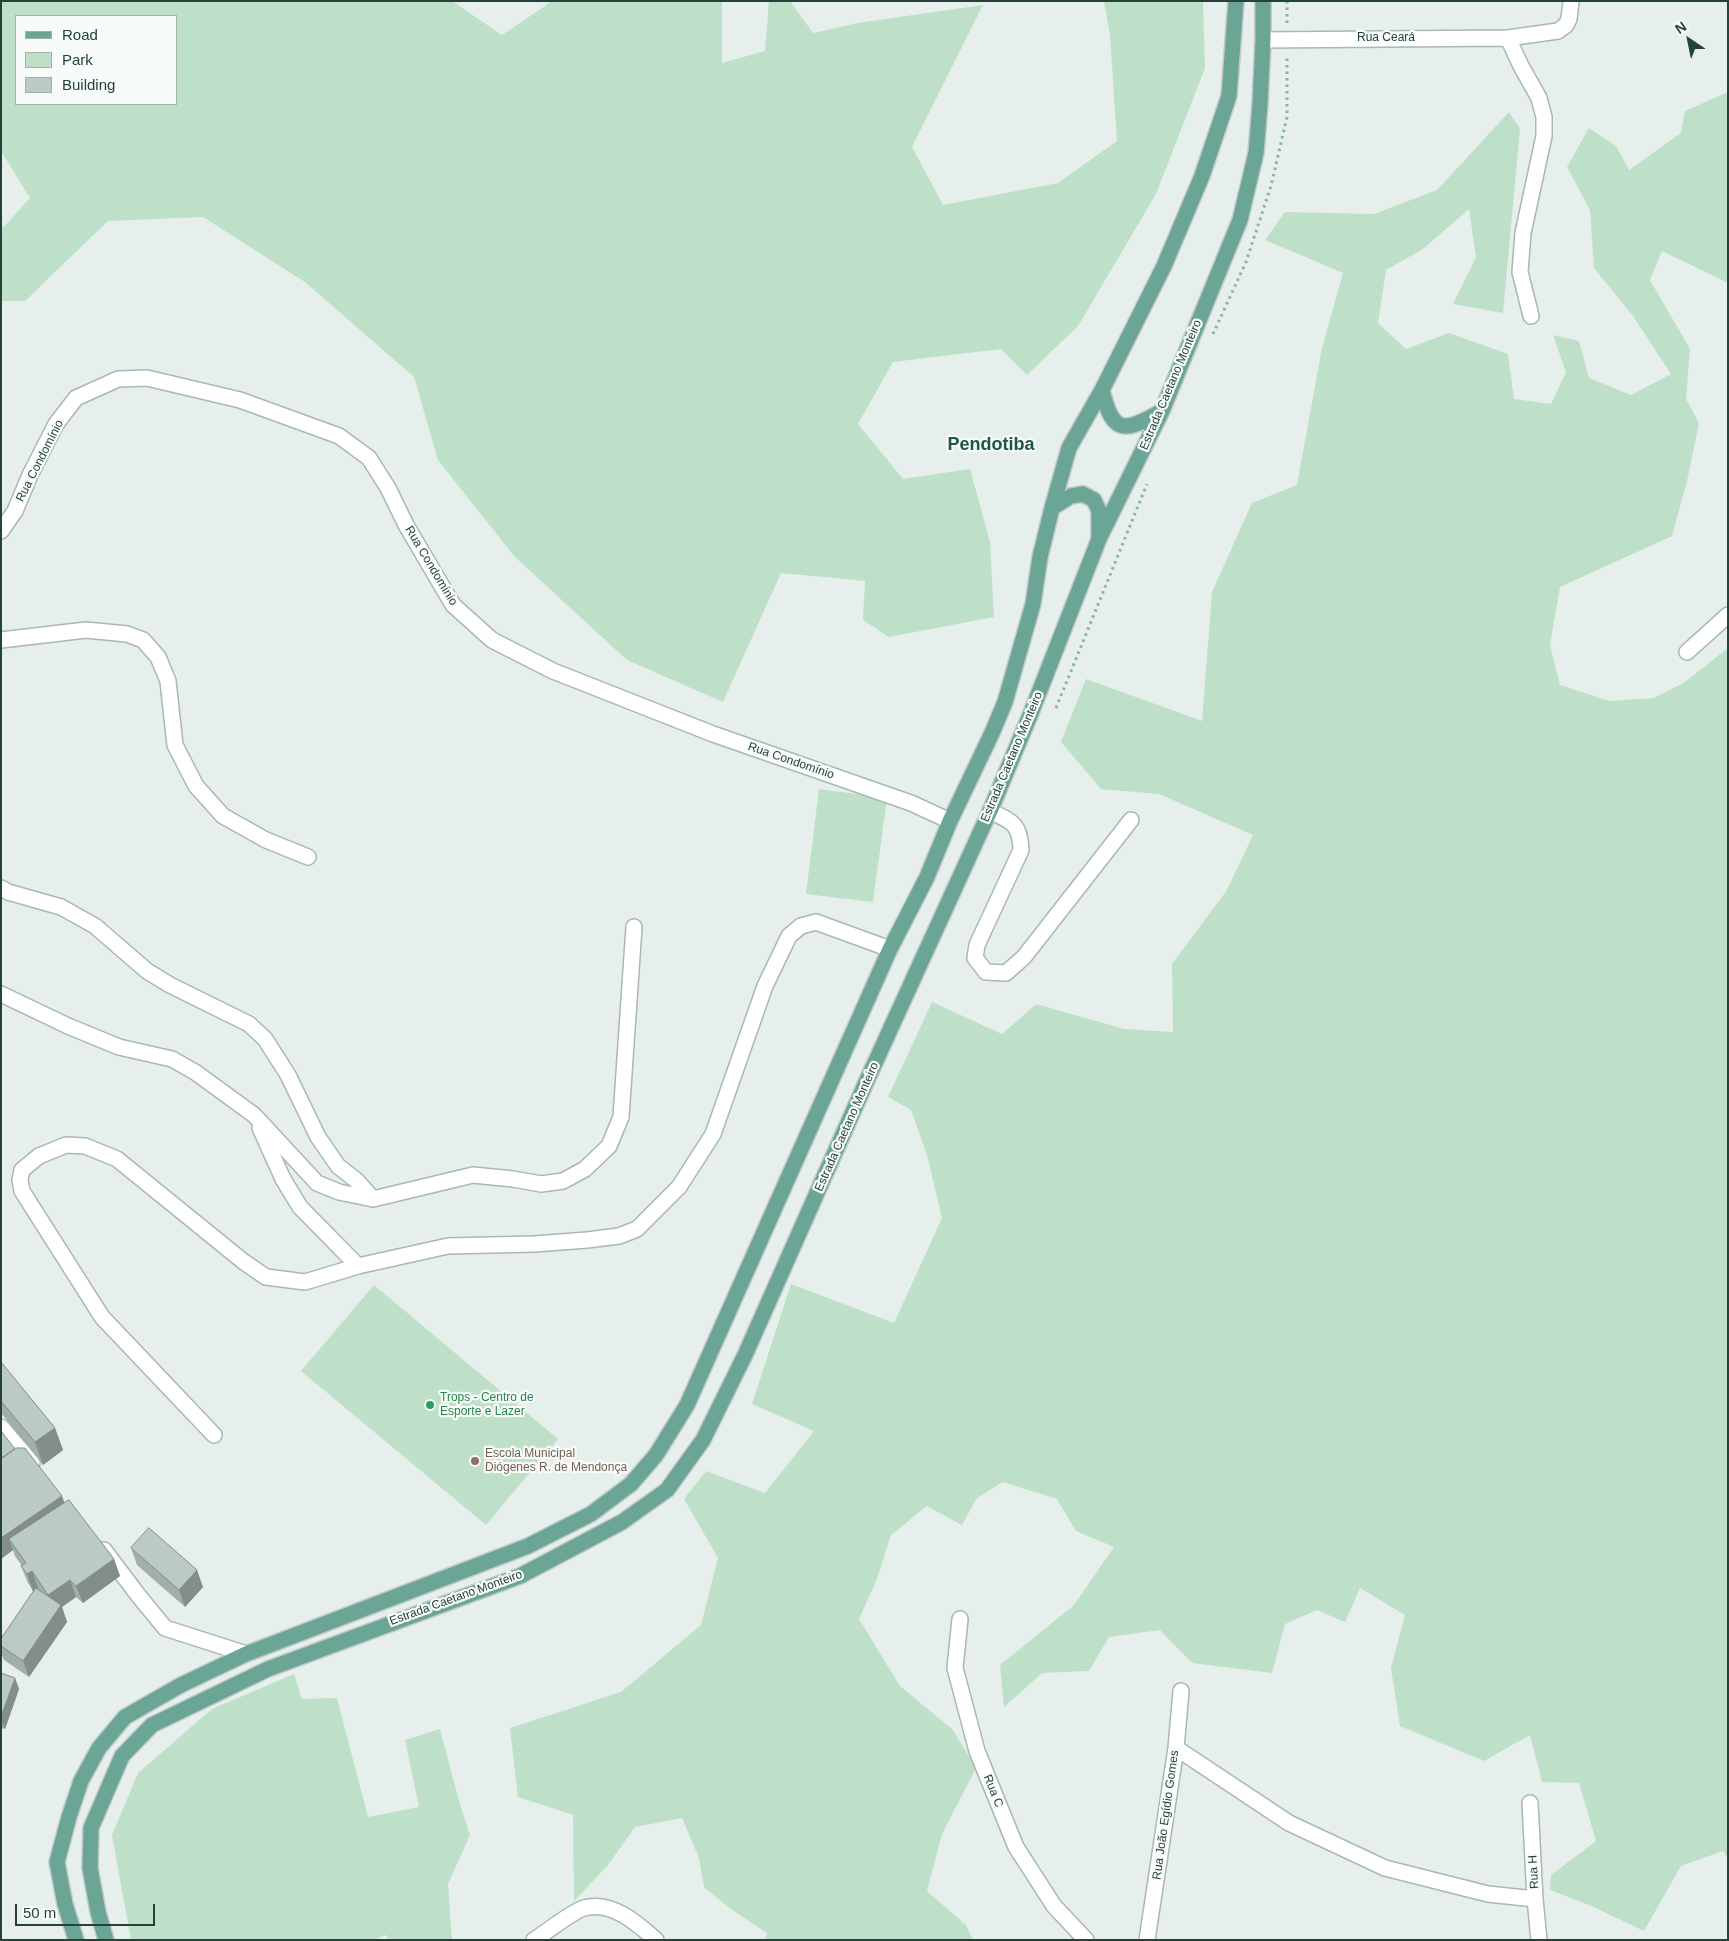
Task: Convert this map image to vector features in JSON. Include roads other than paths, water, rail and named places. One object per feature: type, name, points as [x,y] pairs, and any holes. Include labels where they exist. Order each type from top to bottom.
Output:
[{"type":"main road","name":"Estrada Caetano Monteiro","points":[[76,1940],[65,1904],[57,1862],[81,1781],[99,1748],[125,1717],[180,1686],[246,1654],[528,1546],[591,1514],[631,1484],[656,1454],[687,1405],[890,949],[926,877],[950,821],[992,733],[1004,702],[1033,604],[1040,557],[1069,448],[1102,390],[1164,266],[1205,167],[1229,96],[1236,1]]},
{"type":"main road","name":"Estrada Caetano Monteiro","points":[[106,1940],[98,1912],[90,1868],[91,1828],[122,1756],[152,1725],[268,1669],[520,1576],[622,1522],[667,1490],[704,1440],[745,1354],[990,811],[1031,713],[1099,539],[1162,411],[1240,220],[1256,153],[1263,40],[1262,1]]},
{"type":"main road","points":[[1102,390],[1111,418],[1121,425],[1131,426],[1162,411]]},
{"type":"main road","points":[[1052,508],[1071,496],[1083,494],[1094,500],[1099,511],[1099,539]]},
{"type":"street","name":"Rua Ceará","points":[[1263,40],[1508,38],[1558,31],[1566,25],[1569,19],[1571,1]]},
{"type":"street","points":[[1508,38],[1521,66],[1540,98],[1544,117],[1544,136],[1523,233],[1520,272],[1531,316]]},
{"type":"street","name":"Rua Condomínio","points":[[1,531],[15,511],[30,475],[56,424],[76,398],[118,379],[147,378],[240,400],[339,436],[369,458],[388,488],[406,525],[453,605],[492,640],[552,671],[713,734],[911,803],[950,821]]},
{"type":"street","points":[[1687,652],[1728,615]]},
{"type":"street","points":[[1,640],[86,630],[127,634],[143,640],[158,657],[168,681],[175,745],[196,786],[222,816],[266,840],[308,857]]},
{"type":"street","points":[[990,811],[1013,822],[1021,835],[1021,850],[977,945],[975,958],[986,972],[1006,972],[1024,957],[1131,820]]},
{"type":"street","points":[[1,888],[8,892],[61,907],[95,926],[146,971],[249,1024],[265,1039],[284,1068],[318,1137],[338,1166],[357,1181],[373,1199]]},
{"type":"street","points":[[214,1435],[102,1317],[22,1192],[20,1180],[22,1170],[39,1156],[66,1145],[85,1146],[117,1159],[244,1262],[266,1277],[305,1282],[358,1266],[448,1246],[534,1244],[619,1236],[637,1228],[680,1188],[712,1134],[765,986],[789,936],[801,926],[816,922],[890,949]]},
{"type":"street","points":[[1,994],[68,1026],[119,1047],[172,1059],[195,1072],[254,1115],[317,1183],[339,1192],[373,1199],[473,1175],[541,1184],[563,1181],[585,1169],[609,1146],[621,1117],[634,927]]},
{"type":"street","points":[[254,1115],[283,1179],[300,1207],[358,1266]]},
{"type":"street","points":[[1,1427],[39,1472]]},
{"type":"street","points":[[95,1539],[166,1628],[246,1654]]},
{"type":"street","name":"Rua C","points":[[960,1620],[955,1668],[977,1751],[1016,1847],[1054,1906],[1086,1940]]},
{"type":"street","name":"Rua João Egídio Gomes","points":[[1147,1940],[1176,1748],[1181,1691]]},
{"type":"street","points":[[1176,1748],[1289,1823],[1385,1868],[1488,1894],[1535,1899]]},
{"type":"street","name":"Rua H","points":[[1530,1803],[1535,1899],[1540,1940]]},
{"type":"street","points":[[534,1940],[582,1908],[602,1906],[631,1919],[656,1940]]},
{"type":"place","name":"Trops - Centro de Esporte e Lazer","points":[[430,1405]]},
{"type":"place","name":"Escola Municipal Diógenes R. de Mendonça","points":[[475,1461]]},
{"type":"district","name":"Pendotiba","points":[[991,445]]}]
